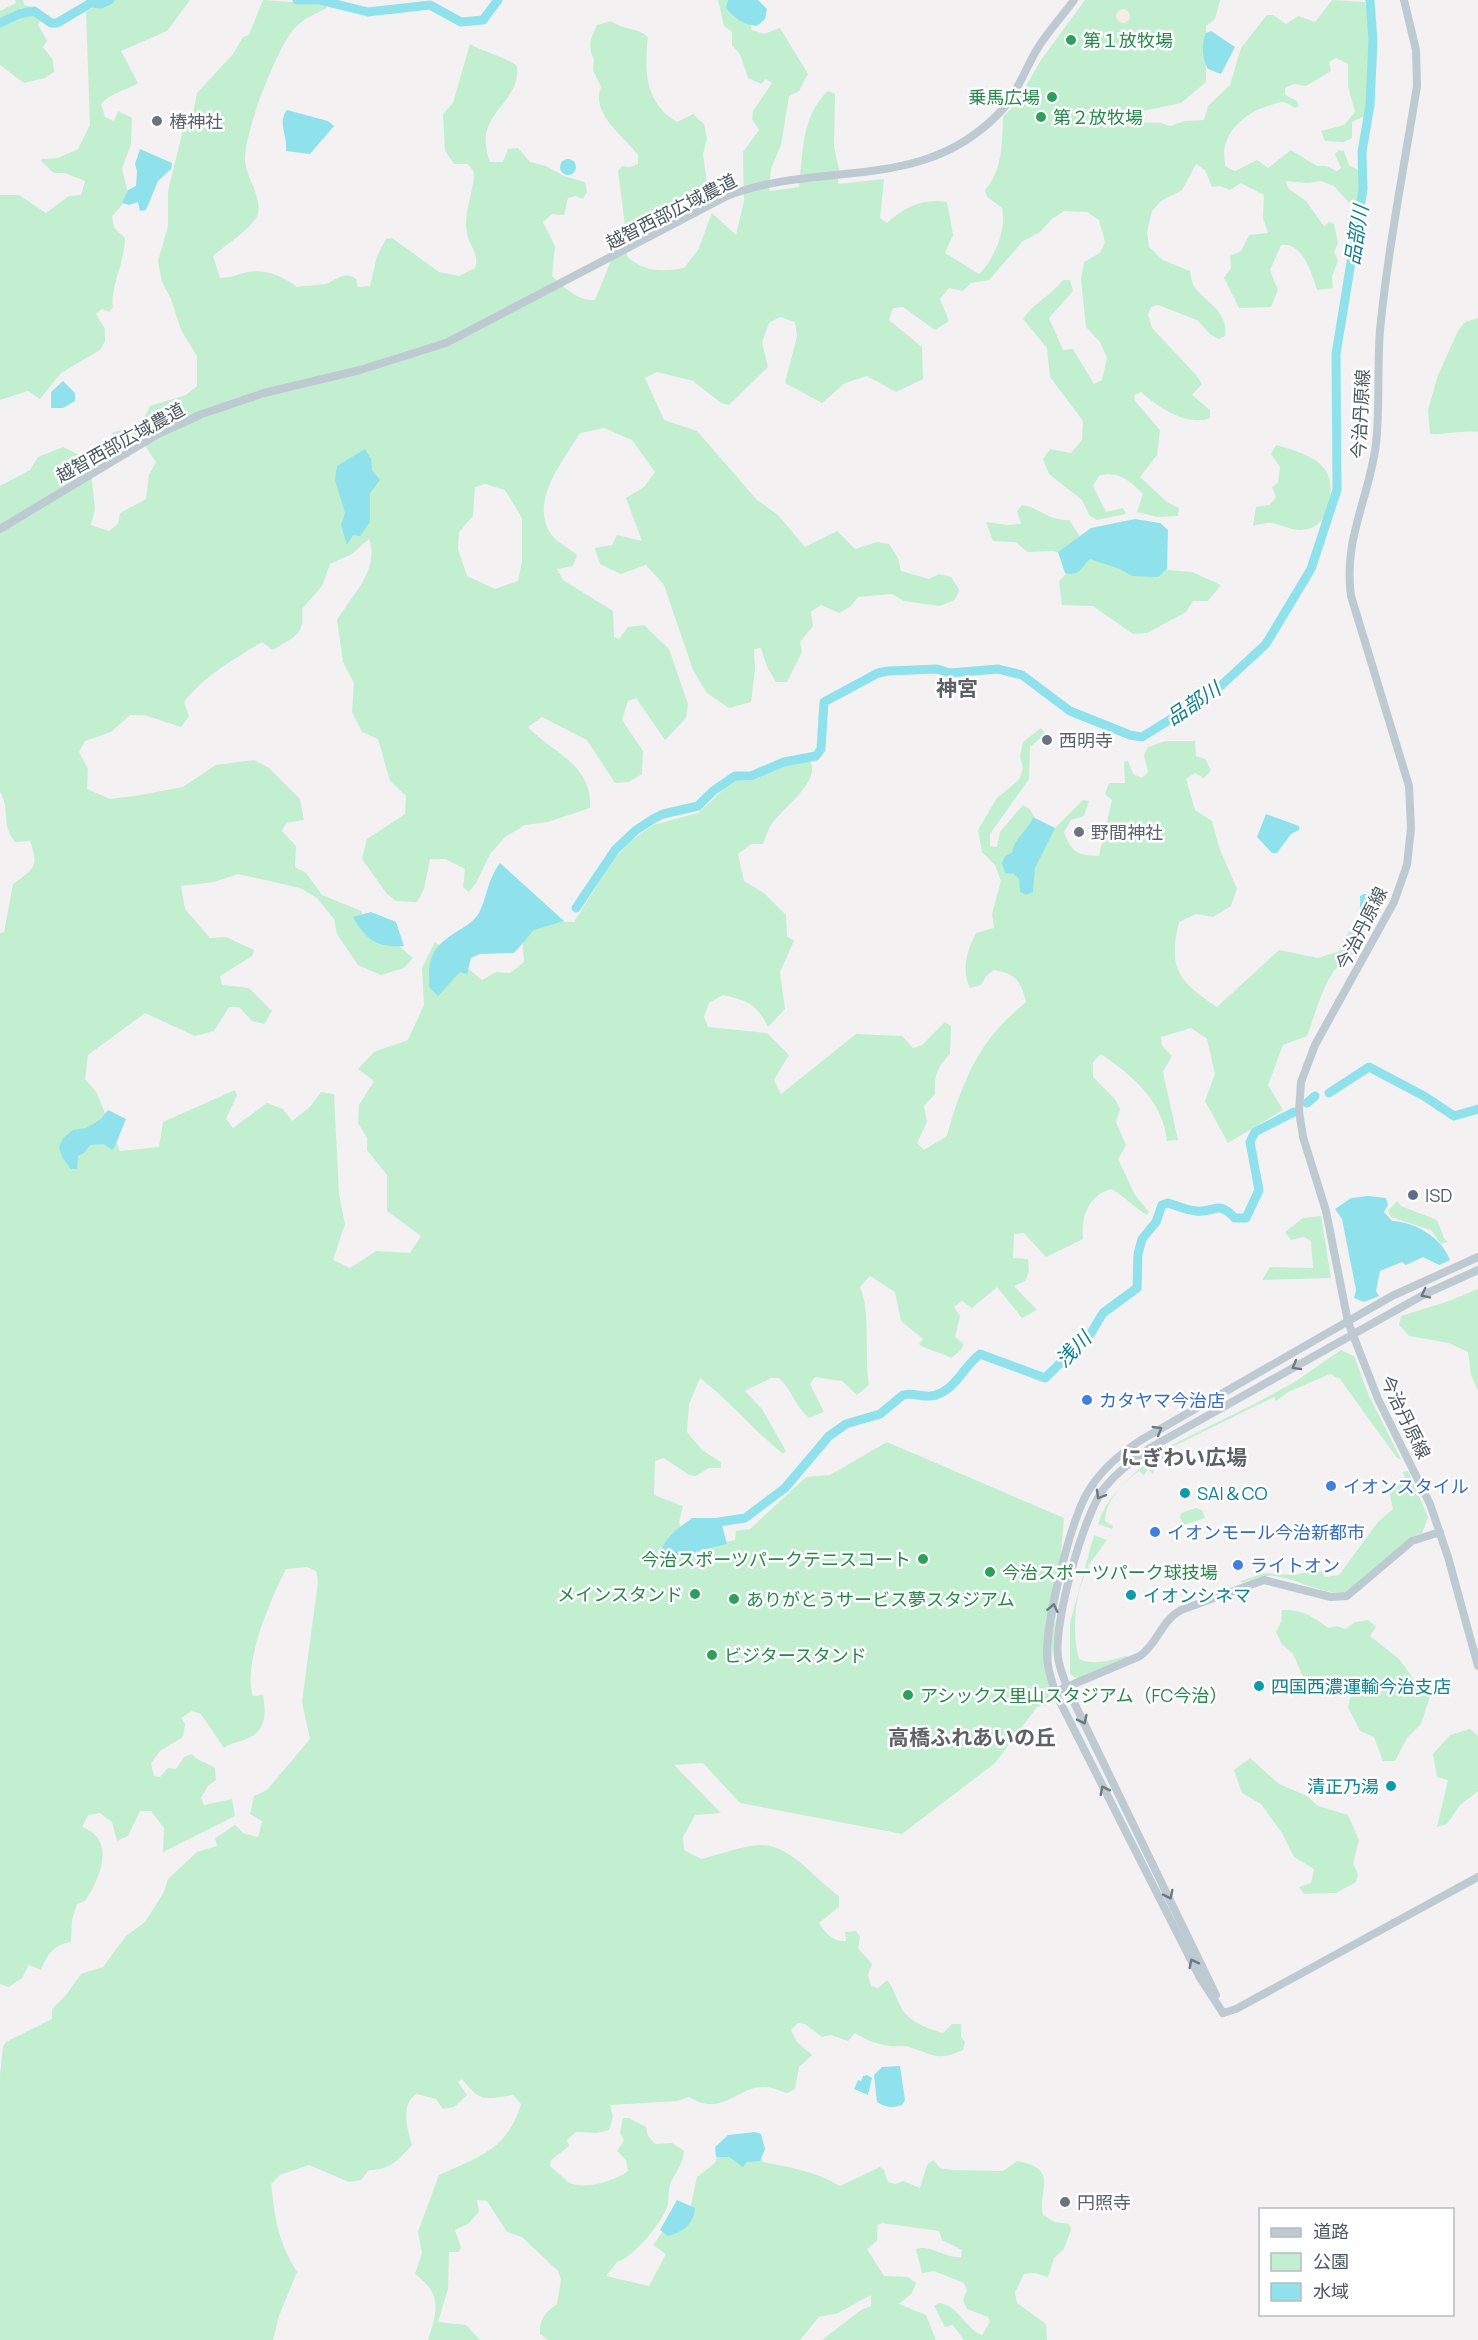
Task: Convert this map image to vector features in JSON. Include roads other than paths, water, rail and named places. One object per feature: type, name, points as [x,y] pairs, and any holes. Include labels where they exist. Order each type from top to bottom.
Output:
[{"type":"street","name":"越智西部広域農道","points":[[0,530],[159,434],[232,403],[416,355],[456,339],[727,196],[749,188],[788,179],[901,168],[958,145],[974,136],[1004,108],[1037,49],[1074,0]]},
{"type":"street","name":"今治丹原線","points":[[1404,0],[1416,50],[1417,86],[1383,307],[1377,363],[1376,442],[1371,473],[1349,550],[1347,572],[1351,596],[1409,786],[1412,828],[1407,865],[1394,902],[1316,1045],[1301,1082],[1300,1095],[1303,1137],[1326,1211],[1348,1322],[1378,1399],[1423,1486],[1440,1532],[1478,1666]]},
{"type":"street","points":[[1223,2013],[1199,1976],[1055,1692],[1047,1658],[1048,1631],[1057,1589],[1080,1508],[1105,1468],[1141,1440],[1392,1296],[1478,1257]]},
{"type":"street","points":[[1223,2013],[1180,1916],[1067,1688],[1058,1657],[1064,1599],[1090,1514],[1103,1488],[1125,1466],[1150,1448],[1425,1294],[1478,1270]]},
{"type":"street","points":[[1055,1692],[1140,1656],[1147,1650],[1170,1616],[1181,1610],[1264,1580],[1331,1597],[1347,1596],[1413,1541],[1440,1532]]},
{"type":"street","points":[[1223,2013],[1236,2009],[1478,1877]]},
{"type":"water","points":[[728,0],[758,0],[767,9],[765,19],[757,26],[744,23],[726,8]]},
{"type":"water","points":[[1211,31],[1235,47],[1221,74],[1208,69],[1204,61],[1203,42],[1206,33]]},
{"type":"water","points":[[287,110],[328,121],[334,126],[310,154],[286,151],[283,119]]},
{"type":"water","points":[[140,149],[172,163],[171,169],[158,181],[146,210],[140,211],[138,202],[129,205],[122,203],[128,190],[136,186],[135,164]]},
{"type":"water","points":[[565,159],[571,159],[576,167],[574,173],[565,175],[560,170],[560,164]]},
{"type":"water","points":[[63,381],[75,393],[75,401],[63,408],[51,408],[51,392]]},
{"type":"water","points":[[365,449],[371,459],[372,470],[380,480],[370,493],[370,522],[360,536],[353,535],[347,545],[341,525],[345,513],[335,480],[337,466]]},
{"type":"water","points":[[1135,519],[1160,523],[1168,530],[1167,569],[1158,577],[1132,576],[1120,569],[1090,559],[1074,574],[1065,573],[1058,552],[1091,528]]},
{"type":"water","points":[[1266,814],[1299,826],[1299,830],[1291,834],[1277,853],[1272,853],[1257,837]]},
{"type":"water","points":[[1033,817],[1055,828],[1035,868],[1033,892],[1026,895],[1020,892],[1019,879],[1014,874],[1005,873],[1002,863],[1005,856],[1012,853],[1016,842]]},
{"type":"water","points":[[500,863],[564,921],[534,930],[514,953],[480,954],[471,958],[467,974],[460,972],[438,996],[429,987],[429,967],[433,954],[446,939],[475,918],[483,905]]},
{"type":"water","points":[[1364,894],[1384,896],[1373,921],[1367,923],[1360,919],[1360,896]]},
{"type":"water","points":[[371,912],[396,922],[404,946],[379,944],[363,932],[353,917]]},
{"type":"water","points":[[108,1110],[126,1119],[115,1146],[112,1150],[104,1144],[90,1145],[84,1153],[78,1156],[77,1169],[71,1169],[62,1157],[59,1147],[63,1138],[73,1130],[86,1128],[101,1119]]},
{"type":"water","points":[[1368,1196],[1386,1198],[1388,1205],[1384,1212],[1392,1221],[1410,1224],[1427,1233],[1441,1245],[1450,1260],[1439,1265],[1423,1257],[1406,1265],[1402,1262],[1380,1271],[1376,1291],[1379,1296],[1364,1302],[1354,1298],[1356,1290],[1342,1219],[1335,1209],[1351,1198]]},
{"type":"water","points":[[692,1518],[720,1518],[727,1544],[671,1558],[661,1552],[669,1537]]},
{"type":"water","points":[[900,2066],[905,2100],[902,2105],[896,2107],[880,2104],[877,2102],[874,2075],[882,2067]]},
{"type":"water","points":[[867,2075],[872,2078],[868,2095],[854,2089],[858,2080],[861,2081],[863,2076]]},
{"type":"water","points":[[755,2132],[761,2134],[765,2149],[760,2161],[747,2162],[743,2167],[729,2157],[716,2157],[715,2147],[728,2135]]},
{"type":"water","points":[[677,2200],[695,2208],[694,2214],[687,2226],[668,2236],[660,2230]]},
{"type":"waterway","points":[[0,23],[19,14],[34,11],[51,23],[57,23],[91,3],[101,4],[110,0]]},
{"type":"waterway","points":[[297,0],[319,0],[368,12],[430,5],[461,22],[483,20],[498,0]]},
{"type":"waterway","name":"品部川","points":[[576,908],[615,850],[635,831],[653,819],[663,814],[698,806],[713,791],[735,776],[751,776],[784,762],[816,756],[821,749],[824,702],[878,673],[937,669],[950,673],[998,669],[1022,675],[1070,711],[1130,735],[1142,737],[1214,692],[1266,644],[1311,569],[1337,490],[1336,354],[1363,189],[1362,152],[1370,105],[1373,41],[1370,0]]},
{"type":"waterway","name":"浅川","points":[[1329,1093],[1369,1067],[1424,1096],[1454,1116],[1478,1109]]},
{"type":"waterway","name":"浅川","points":[[1307,1103],[1315,1096]]},
{"type":"waterway","name":"浅川","points":[[713,1523],[745,1518],[785,1488],[829,1436],[846,1424],[880,1414],[903,1395],[932,1396],[943,1392],[980,1354],[1045,1378],[1091,1333],[1103,1313],[1137,1288],[1138,1254],[1142,1239],[1156,1222],[1162,1205],[1168,1203],[1196,1211],[1220,1208],[1235,1218],[1246,1218],[1259,1190],[1250,1142],[1255,1132],[1294,1112]]},
{"type":"place","name":"第１放牧場","points":[[1071,40]]},
{"type":"place","name":"乗馬広場","points":[[1052,97]]},
{"type":"place","name":"第２放牧場","points":[[1041,117]]},
{"type":"place","name":"椿神社","points":[[157,121]]},
{"type":"place","name":"西明寺","points":[[1047,740]]},
{"type":"place","name":"野間神社","points":[[1079,832]]},
{"type":"place","name":"ISD","points":[[1413,1195]]},
{"type":"place","name":"カタヤマ今治店","points":[[1087,1400]]},
{"type":"place","name":"イオンスタイル","points":[[1331,1486]]},
{"type":"place","name":"SAI＆CO","points":[[1185,1493]]},
{"type":"place","name":"イオンモール今治新都市","points":[[1155,1532]]},
{"type":"place","name":"今治スポーツパークテニスコート","points":[[923,1559]]},
{"type":"place","name":"ライトオン","points":[[1238,1565]]},
{"type":"place","name":"今治スポーツパーク球技場","points":[[990,1572]]},
{"type":"place","name":"メインスタンド","points":[[695,1594]]},
{"type":"place","name":"イオンシネマ","points":[[1131,1595]]},
{"type":"place","name":"ありがとうサービス夢スタジアム","points":[[734,1599]]},
{"type":"place","name":"ビジタースタンド","points":[[712,1655]]},
{"type":"place","name":"四国西濃運輸今治支店","points":[[1259,1686]]},
{"type":"place","name":"アシックス里山スタジアム（FC今治）","points":[[908,1695]]},
{"type":"place","name":"清正乃湯","points":[[1391,1786]]},
{"type":"place","name":"円照寺","points":[[1065,2202]]},
{"type":"district","name":"神宮","points":[[957,688]]},
{"type":"district","name":"にぎわい広場","points":[[1184,1457]]},
{"type":"district","name":"高橋ふれあいの丘","points":[[972,1737]]}]
